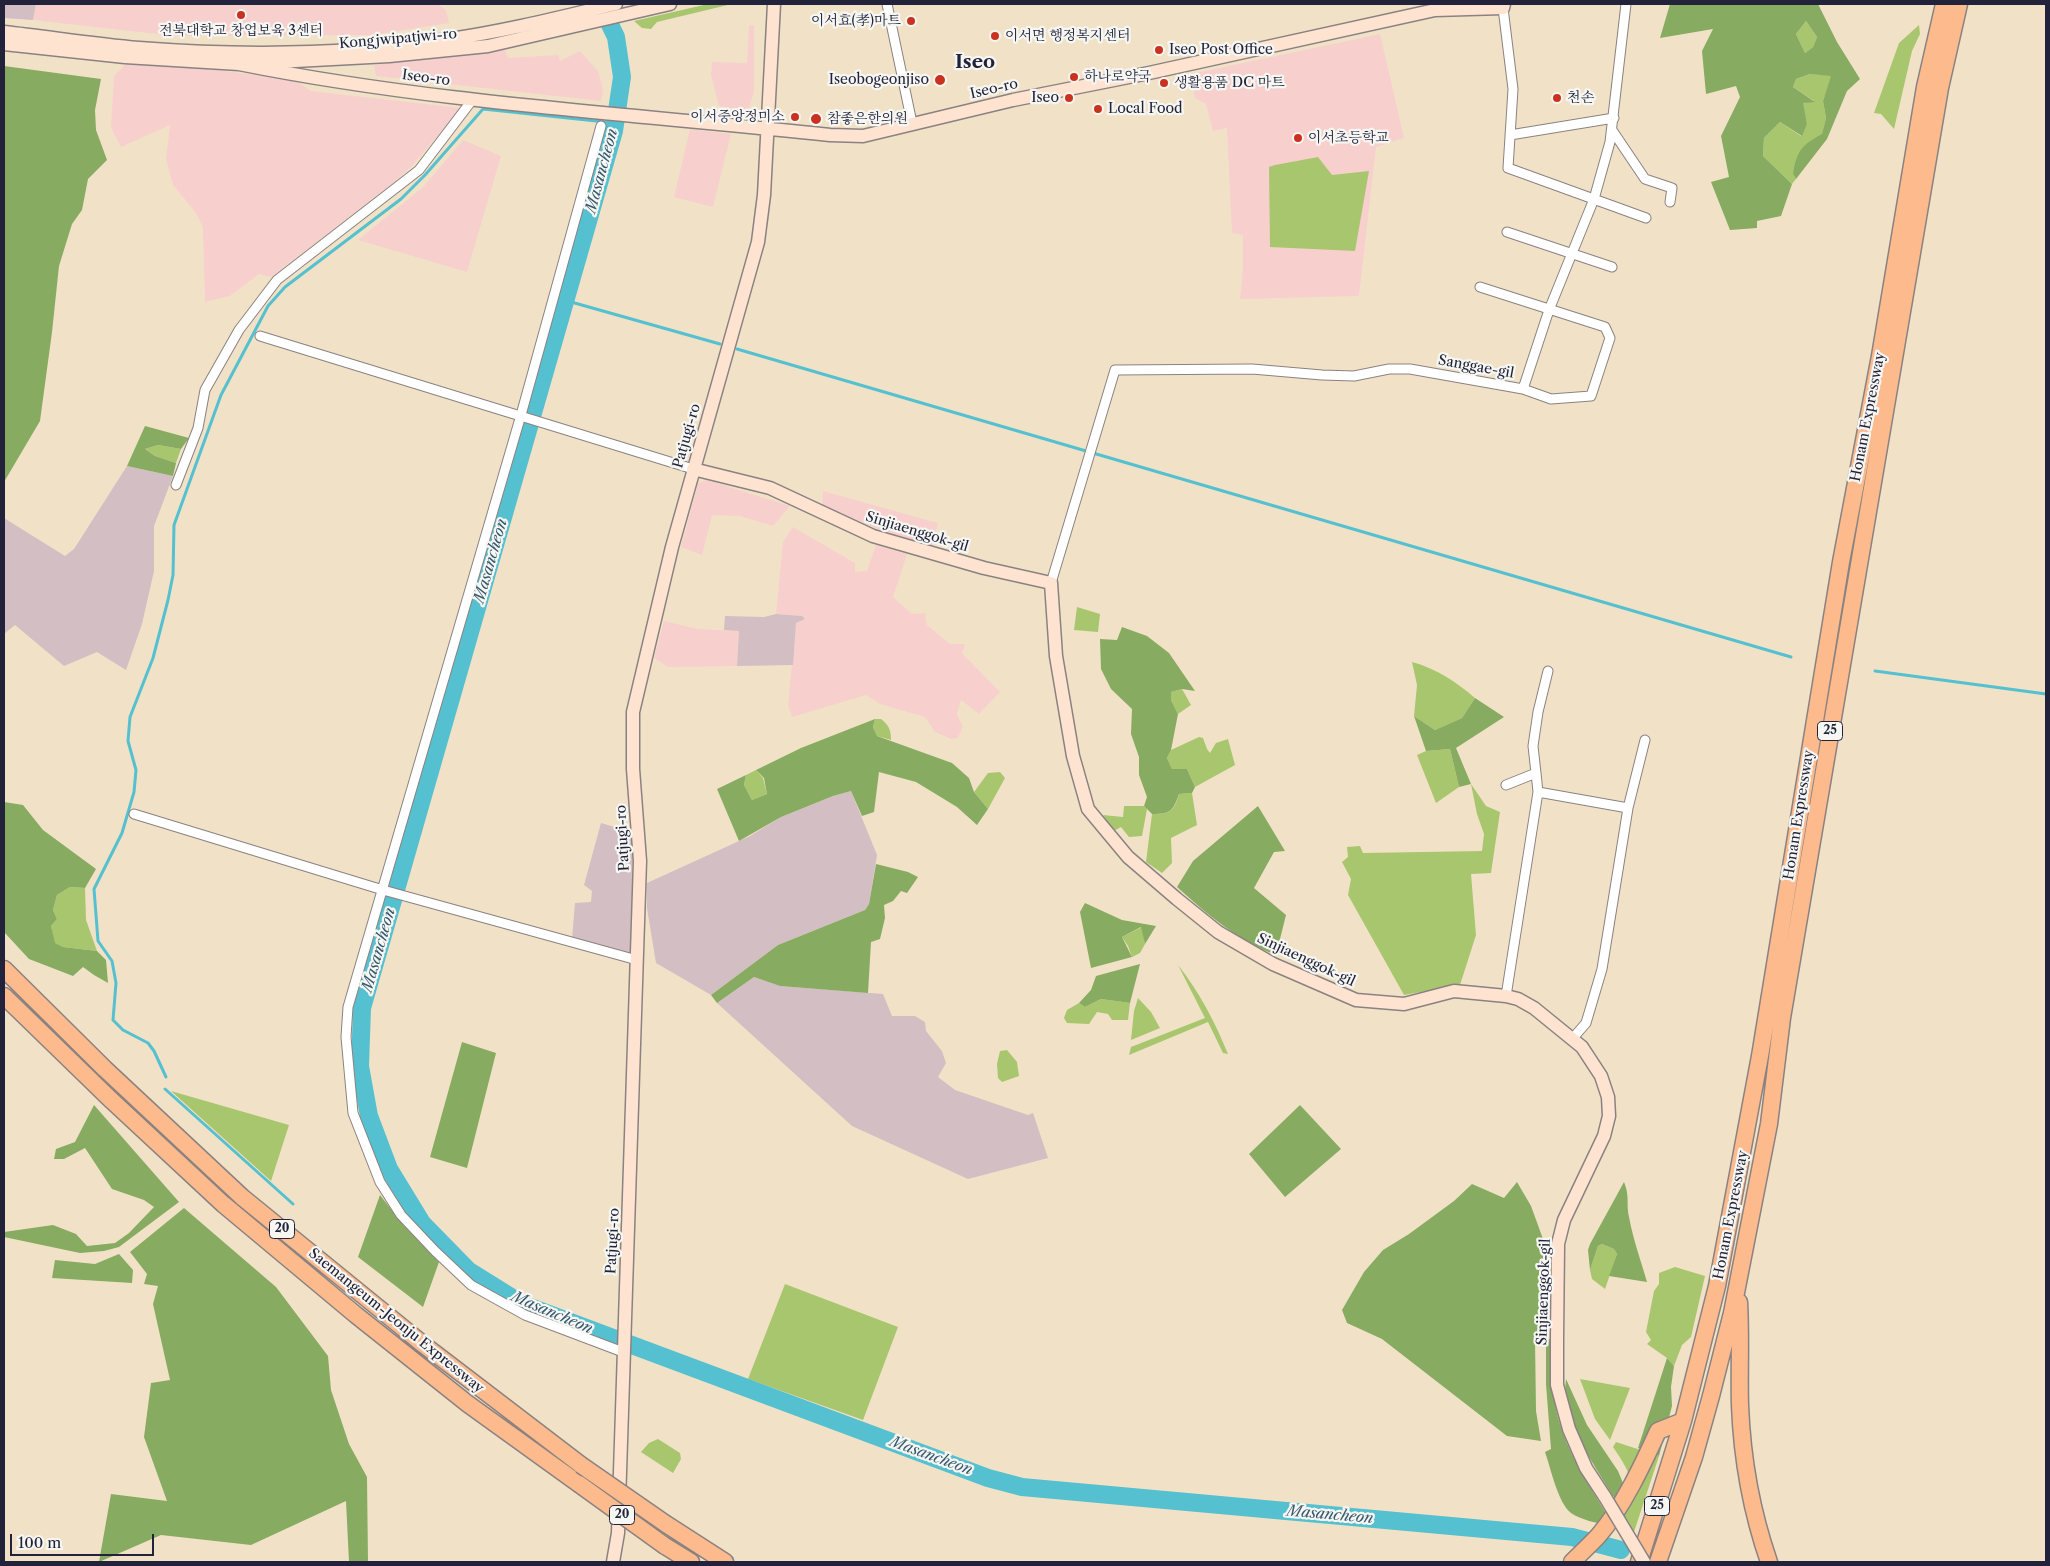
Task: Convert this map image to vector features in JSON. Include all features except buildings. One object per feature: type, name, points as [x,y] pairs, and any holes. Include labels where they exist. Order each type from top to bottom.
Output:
[{"type":"highway","name":"Honam Expressway","points":[[1639,1562],[1683,1421],[1718,1286],[1760,1056],[1841,562],[1878,366],[1925,87],[1944,4]]},
{"type":"highway","name":"Honam Expressway","points":[[1658,1562],[1694,1457],[1711,1396],[1738,1283],[1769,1124],[1782,1018],[1799,911],[1940,88],[1959,4]]},
{"type":"highway","name":"Saemangeum-Jeonju Expressway","points":[[4,969],[105,1069],[242,1196],[424,1345],[581,1465],[725,1562]]},
{"type":"highway","name":"Saemangeum-Jeonju Expressway","points":[[4,996],[109,1098],[223,1204],[356,1315],[461,1398],[665,1546],[690,1562]]},
{"type":"highway","points":[[1738,1283],[1742,1337],[1740,1406],[1742,1439],[1754,1508],[1769,1562]]},
{"type":"highway","points":[[1572,1562],[1600,1534],[1624,1497],[1658,1431],[1683,1421]]},
{"type":"street","name":"Kongjwipatjwi-ro","points":[[4,44],[125,57],[240,64],[389,56],[488,46],[583,18],[616,4]]},
{"type":"street","name":"Kongjwipatjwi-ro","points":[[4,32],[138,48],[241,53],[347,50],[456,38],[583,18],[630,14],[670,4]]},
{"type":"street","name":"Patjugi-ro","points":[[613,1562],[618,1533],[623,1350],[630,1213],[640,861],[633,769],[633,712],[672,547],[758,242],[764,195],[766,128],[774,4]]},
{"type":"street","points":[[887,4],[912,123]]},
{"type":"street","name":"Sanggae-gil","points":[[1115,370],[1252,369],[1354,376],[1388,369],[1410,369],[1523,389],[1549,310],[1594,198],[1610,142],[1626,4]]},
{"type":"street","name":"Iseo-ro","points":[[240,64],[310,78],[473,99],[830,135],[863,136],[1013,100],[1148,74],[1435,10],[1504,6]]},
{"type":"street","points":[[1504,6],[1513,89],[1508,168],[1646,218]]},
{"type":"street","points":[[176,485],[198,428],[205,390],[240,330],[277,280],[419,170],[473,99]]},
{"type":"street","points":[[1510,135],[1614,118]]},
{"type":"street","points":[[601,126],[524,416],[386,890],[348,1007],[346,1037],[353,1113],[380,1182],[401,1215],[471,1286],[525,1315],[623,1350]]},
{"type":"street","points":[[1612,130],[1645,179],[1672,188],[1670,202]]},
{"type":"street","points":[[1507,232],[1612,267]]},
{"type":"street","points":[[1480,287],[1605,327],[1610,338],[1591,396],[1551,399],[1523,389]]},
{"type":"street","points":[[260,336],[542,421],[693,469]]},
{"type":"street","name":"Sinjiaenggok-gil","points":[[1115,370],[1051,583],[1056,656],[1073,756],[1088,809],[1128,857],[1177,900],[1218,932],[1273,964],[1356,1000],[1404,1004],[1454,991],[1506,996],[1534,1008],[1582,1047],[1601,1076],[1608,1097],[1609,1116],[1604,1136],[1564,1220],[1558,1244],[1557,1385],[1573,1437],[1586,1468],[1644,1562]]},
{"type":"street","name":"Sinjiaenggok-gil","points":[[693,469],[770,488],[873,536],[984,568],[1051,583]]},
{"type":"street","points":[[1506,996],[1538,792],[1533,746],[1538,712],[1548,671]]},
{"type":"street","points":[[1573,1038],[1586,1023],[1602,969],[1628,808],[1645,740]]},
{"type":"street","points":[[1506,785],[1536,773]]},
{"type":"street","points":[[1538,792],[1628,808]]},
{"type":"street","points":[[134,814],[386,890],[406,894],[637,960]]},
{"type":"shaded area","points":[[4,4],[36,4],[33,20],[4,18]]},
{"type":"shaded area","name":"전북대학교 창업보육 3센터","points":[[36,4],[437,4],[446,10],[449,23],[373,35],[174,36],[33,20]]},
{"type":"shaded area","points":[[754,25],[754,92],[748,111],[719,106],[711,75],[712,62],[747,63],[749,26]]},
{"type":"shaded area","points":[[1380,34],[1404,138],[1376,147],[1359,296],[1240,299],[1243,270],[1243,235],[1232,233],[1227,128],[1213,131],[1206,104],[1195,98],[1191,74]]},
{"type":"shaded area","points":[[504,48],[508,58],[558,55],[560,61],[580,51],[598,71],[603,90],[601,101],[376,76],[374,65]]},
{"type":"shaded area","points":[[126,64],[201,68],[295,80],[311,91],[461,108],[413,165],[394,182],[271,277],[259,274],[230,296],[205,302],[203,227],[196,213],[173,185],[166,159],[170,125],[121,147],[111,128],[114,76]]},
{"type":"shaded area","points":[[690,129],[731,134],[713,207],[674,197]]},
{"type":"shaded area","points":[[463,140],[501,156],[467,272],[358,240],[423,187]]},
{"type":"shaded area","points":[[127,466],[173,476],[154,526],[154,571],[142,624],[126,670],[97,652],[64,666],[15,625],[4,634],[4,518],[65,556],[74,549]]},
{"type":"shaded area","points":[[707,480],[790,506],[773,526],[740,516],[712,515],[702,555],[681,547],[698,483]]},
{"type":"shaded area","points":[[823,491],[938,523],[932,546],[884,532],[822,505]]},
{"type":"shaded area","points":[[793,527],[855,563],[855,572],[867,571],[876,545],[907,554],[893,597],[912,614],[925,613],[927,625],[950,644],[965,644],[962,653],[1000,692],[979,714],[961,700],[957,714],[963,726],[958,738],[951,739],[935,732],[925,717],[880,704],[866,695],[792,717],[788,705],[796,623],[805,619],[802,616],[776,614],[783,542]]},
{"type":"shaded area","points":[[776,614],[802,616],[805,619],[796,623],[793,665],[737,666],[739,631],[724,630],[725,616],[764,617]]},
{"type":"shaded area","points":[[664,621],[698,629],[739,631],[737,666],[668,667],[654,658]]},
{"type":"shaded area","points":[[851,791],[877,855],[869,904],[865,910],[778,945],[711,995],[656,963],[647,908],[647,883],[750,836],[781,817],[833,796]]},
{"type":"shaded area","points":[[601,823],[628,831],[633,843],[631,952],[621,953],[572,939],[575,903],[591,902],[592,891],[584,885]]},
{"type":"shaded area","points":[[754,977],[780,986],[883,994],[892,1016],[915,1016],[925,1022],[926,1031],[942,1051],[946,1063],[938,1077],[955,1090],[1028,1115],[1033,1113],[1048,1158],[968,1179],[852,1126],[717,1003]]},
{"type":"green space","points":[[708,4],[732,4],[657,22],[651,29],[642,28],[634,21]]},
{"type":"green space","points":[[1670,4],[1818,4],[1837,42],[1860,79],[1847,91],[1827,139],[1796,179],[1793,174],[1796,159],[1801,149],[1822,134],[1826,118],[1823,101],[1831,76],[1810,74],[1796,79],[1793,87],[1815,102],[1803,103],[1807,124],[1802,136],[1780,122],[1764,138],[1763,156],[1792,184],[1781,216],[1757,221],[1757,228],[1730,230],[1711,182],[1729,177],[1721,136],[1740,97],[1736,86],[1706,94],[1702,51],[1713,29],[1660,38]],"holes":[[[1806,21],[1817,37],[1813,47],[1805,53],[1796,34]]]},
{"type":"green space","points":[[1806,21],[1817,37],[1813,47],[1805,53],[1796,34]]},
{"type":"green space","points":[[1919,25],[1920,34],[1912,51],[1894,129],[1881,114],[1874,113],[1899,43]]},
{"type":"green space","points":[[4,66],[101,79],[95,110],[96,130],[107,160],[88,179],[82,210],[72,224],[59,266],[40,421],[4,482]]},
{"type":"green space","points":[[1810,74],[1832,75],[1823,101],[1826,118],[1822,135],[1793,174],[1796,179],[1792,184],[1763,156],[1764,138],[1780,122],[1801,136],[1807,124],[1802,103],[1814,101],[1793,87],[1796,79]]},
{"type":"green space","points":[[1318,157],[1332,175],[1369,171],[1355,251],[1270,247],[1269,167]]},
{"type":"green space","points":[[145,426],[189,438],[181,449],[158,445],[145,449],[155,456],[176,463],[173,476],[127,466]]},
{"type":"green space","points":[[158,445],[181,449],[176,463],[155,456],[145,449]]},
{"type":"green space","points":[[1077,607],[1100,614],[1098,632],[1074,630]]},
{"type":"green space","points":[[1122,627],[1147,636],[1169,653],[1195,691],[1182,689],[1171,692],[1171,700],[1178,714],[1171,750],[1167,758],[1172,769],[1187,769],[1195,787],[1192,793],[1179,794],[1173,808],[1163,813],[1152,814],[1144,806],[1147,797],[1139,775],[1139,757],[1131,734],[1132,709],[1111,689],[1101,669],[1100,639],[1117,640]]},
{"type":"green space","points":[[1412,662],[1430,668],[1445,676],[1475,698],[1462,718],[1435,730],[1414,716],[1417,685]]},
{"type":"green space","points":[[1182,689],[1191,705],[1178,714],[1171,700],[1171,692]]},
{"type":"green space","points":[[1475,698],[1504,717],[1456,748],[1471,784],[1459,787],[1450,749],[1426,751],[1414,716],[1435,730],[1462,718]]},
{"type":"green space","points":[[875,719],[881,719],[888,726],[891,740],[877,736],[873,727]]},
{"type":"green space","points":[[875,719],[873,727],[877,736],[952,763],[969,778],[974,792],[988,809],[977,825],[957,807],[916,782],[879,772],[874,812],[862,816],[851,791],[833,796],[781,817],[739,841],[717,789],[746,775],[744,785],[752,800],[767,794],[764,778],[756,770],[801,748]]},
{"type":"green space","points":[[1199,737],[1203,738],[1210,753],[1216,743],[1228,739],[1235,765],[1195,787],[1187,769],[1172,769],[1167,758],[1171,750]]},
{"type":"green space","points":[[1450,749],[1459,787],[1436,803],[1417,755],[1426,751]]},
{"type":"green space","points":[[756,770],[763,778],[767,794],[752,800],[744,785],[746,775]]},
{"type":"green space","points":[[1000,772],[1005,778],[988,809],[974,792],[988,773]]},
{"type":"green space","points":[[1471,784],[1486,806],[1500,812],[1491,873],[1471,874],[1476,935],[1460,985],[1404,995],[1348,895],[1351,879],[1342,862],[1348,857],[1347,847],[1360,846],[1363,853],[1482,851],[1484,834],[1477,814]]},
{"type":"green space","points":[[1192,793],[1197,825],[1171,838],[1172,863],[1162,873],[1146,862],[1152,814],[1168,812],[1173,808],[1179,794]]},
{"type":"green space","points":[[4,802],[23,805],[43,830],[96,869],[85,888],[70,887],[57,895],[53,910],[57,919],[51,926],[55,943],[63,947],[97,951],[106,960],[108,983],[83,967],[73,976],[29,959],[4,932]]},
{"type":"green space","points":[[1124,806],[1144,806],[1147,809],[1142,836],[1129,837],[1121,827],[1114,831],[1103,815],[1123,817]]},
{"type":"green space","points":[[1258,806],[1285,851],[1274,852],[1254,888],[1286,915],[1276,955],[1235,934],[1177,887],[1193,861]]},
{"type":"green space","points":[[876,864],[908,872],[918,877],[907,893],[901,891],[893,901],[884,905],[885,918],[880,939],[871,942],[868,993],[780,986],[754,977],[717,1003],[711,995],[778,945],[865,910],[869,904]]},
{"type":"green space","points":[[70,887],[85,888],[86,920],[97,951],[63,947],[54,943],[51,926],[57,919],[53,910],[57,895]]},
{"type":"green space","points":[[1085,903],[1122,920],[1156,926],[1145,944],[1141,927],[1122,937],[1132,957],[1091,968],[1080,912]]},
{"type":"green space","points":[[1142,927],[1145,944],[1140,953],[1132,957],[1122,937]]},
{"type":"green space","points":[[1140,964],[1130,1003],[1101,999],[1085,1007],[1079,1003],[1091,990],[1096,976]]},
{"type":"green space","points":[[1178,965],[1206,1008],[1228,1054],[1223,1053],[1208,1022],[1129,1055],[1131,1047],[1205,1018]]},
{"type":"green space","points":[[1138,998],[1151,1012],[1160,1028],[1131,1040],[1134,1011]]},
{"type":"green space","points":[[1101,999],[1130,1003],[1128,1020],[1112,1020],[1108,1014],[1097,1012],[1089,1024],[1067,1023],[1064,1018],[1067,1010],[1079,1003],[1085,1007]]},
{"type":"green space","points":[[462,1042],[496,1053],[467,1168],[430,1157]]},
{"type":"green space","points":[[1007,1050],[1017,1062],[1019,1076],[1002,1082],[998,1078],[997,1064],[1000,1051]]},
{"type":"green space","points":[[171,1091],[289,1125],[271,1181]]},
{"type":"green space","points":[[94,1105],[179,1202],[119,1247],[104,1251],[80,1253],[4,1237],[4,1232],[53,1225],[76,1234],[87,1246],[115,1243],[129,1233],[154,1207],[144,1200],[112,1189],[85,1148],[64,1159],[54,1159],[56,1149],[75,1142]]},
{"type":"green space","points":[[1300,1105],[1341,1149],[1285,1197],[1249,1154]]},
{"type":"green space","points":[[1517,1182],[1531,1206],[1547,1250],[1549,1301],[1535,1339],[1536,1411],[1541,1441],[1507,1436],[1382,1339],[1347,1323],[1342,1310],[1364,1272],[1383,1250],[1409,1234],[1454,1201],[1472,1184],[1504,1198]]},
{"type":"green space","points":[[1624,1182],[1627,1192],[1628,1212],[1647,1282],[1609,1276],[1617,1254],[1614,1249],[1602,1244],[1598,1246],[1590,1270],[1588,1250],[1590,1244]]},
{"type":"green space","points":[[380,1195],[404,1226],[439,1262],[423,1307],[358,1257]]},
{"type":"green space","points":[[184,1208],[276,1287],[328,1356],[331,1390],[349,1444],[367,1477],[368,1562],[349,1562],[346,1501],[251,1545],[161,1535],[99,1562],[111,1494],[167,1501],[144,1437],[151,1383],[170,1380],[153,1304],[158,1286],[144,1284],[147,1274],[130,1252]]},
{"type":"green space","points":[[1602,1244],[1614,1249],[1617,1254],[1605,1289],[1592,1279],[1590,1270],[1598,1246]]},
{"type":"green space","points":[[119,1254],[133,1270],[132,1283],[52,1278],[55,1260],[95,1264]]},
{"type":"green space","points":[[1675,1267],[1705,1276],[1691,1337],[1682,1345],[1674,1366],[1667,1358],[1647,1344],[1651,1340],[1646,1332],[1654,1291],[1659,1284],[1659,1273]]},
{"type":"green space","points":[[785,1284],[898,1327],[863,1420],[748,1379]]},
{"type":"green space","points":[[1550,1339],[1552,1385],[1558,1419],[1572,1454],[1611,1522],[1608,1525],[1584,1519],[1571,1513],[1562,1502],[1552,1476],[1545,1452],[1551,1449],[1546,1384],[1546,1341]]},
{"type":"green space","points":[[1667,1358],[1674,1366],[1671,1387],[1672,1406],[1659,1456],[1638,1448]]},
{"type":"green space","points":[[1566,1379],[1587,1425],[1618,1471],[1623,1483],[1619,1501],[1613,1496],[1588,1455],[1573,1424],[1568,1409]]},
{"type":"green space","points":[[1580,1379],[1630,1388],[1610,1440],[1595,1419]]},
{"type":"green space","points":[[658,1439],[680,1453],[681,1459],[673,1473],[641,1452],[649,1443]]},
{"type":"green space","points":[[1616,1442],[1659,1456],[1634,1532],[1624,1515],[1630,1479],[1625,1466],[1613,1447]]},
{"type":"waterway","name":"Masancheon","points":[[600,4],[616,37],[622,77],[614,131],[362,1008],[360,1066],[369,1116],[389,1169],[422,1223],[469,1271],[522,1304],[988,1478],[1022,1487],[1572,1537],[1621,1550]]},
{"type":"waterway","points":[[166,1077],[154,1051],[148,1043],[123,1030],[113,1020],[116,983],[112,961],[98,941],[94,889],[122,833],[134,792],[136,770],[128,741],[130,717],[153,658],[168,600],[173,575],[174,525],[221,395],[268,306],[285,287],[401,199],[425,175],[483,109],[615,123]]},
{"type":"waterway","points":[[564,300],[720,344]]},
{"type":"waterway","points":[[737,349],[1791,657]]},
{"type":"waterway","points":[[1875,671],[2046,694]]},
{"type":"waterway","points":[[165,1089],[293,1204]]},
{"type":"place","name":"전북대학교 창업보육 3센터","points":[[241,15]]},
{"type":"place","name":"이서효(孝)마트","points":[[911,21]]},
{"type":"place","name":"이서면 행정복지센터","points":[[995,36]]},
{"type":"place","name":"Iseo Post Office","points":[[1159,50]]},
{"type":"place","name":"하나로약국","points":[[1074,77]]},
{"type":"place","name":"Iseobogeonjiso","points":[[940,80]]},
{"type":"place","name":"생활용품 DC 마트","points":[[1164,83]]},
{"type":"place","name":"Iseo","points":[[1069,98]]},
{"type":"place","name":"천손","points":[[1557,98]]},
{"type":"place","name":"Local Food","points":[[1098,109]]},
{"type":"place","name":"이서중앙정미소","points":[[795,117]]},
{"type":"place","name":"참좋은한의원","points":[[816,119]]},
{"type":"place","name":"이서초등학교","points":[[1298,138]]},
{"type":"district","name":"Iseo","points":[[975,63]]}]
